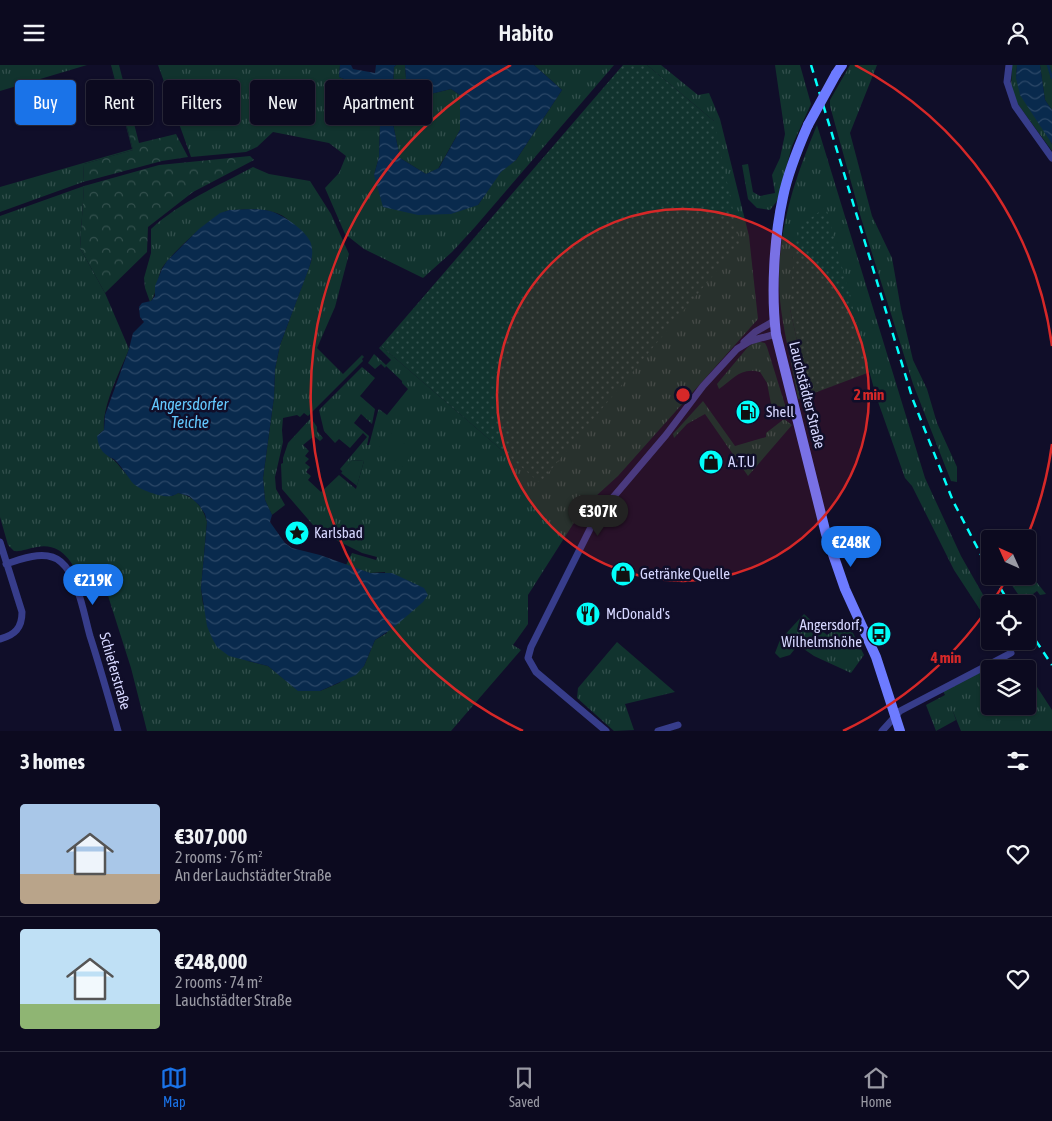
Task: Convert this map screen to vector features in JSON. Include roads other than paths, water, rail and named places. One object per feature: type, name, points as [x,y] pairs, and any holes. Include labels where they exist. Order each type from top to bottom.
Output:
[{"type":"main road","name":"Lauchstädter Straße","points":[[842,65],[808,125],[797,151],[783,196],[778,224],[775,263],[774,321],[826,534],[845,589],[876,657],[900,731]]},
{"type":"street","points":[[1009,65],[1007,82],[1015,106],[1052,157]]},
{"type":"street","points":[[606,731],[536,672],[528,658],[531,647],[591,527],[604,508],[666,435],[703,387],[737,349],[756,332],[774,321]]},
{"type":"street","points":[[737,349],[750,341],[776,334]]},
{"type":"street","points":[[0,542],[22,612],[22,621],[19,629],[0,639]]},
{"type":"street","name":"Schieferstraße","points":[[6,564],[34,556],[50,557],[61,561],[68,571],[78,594],[118,731]]},
{"type":"street","points":[[882,731],[900,711],[1011,653]]},
{"type":"street","points":[[658,731],[678,725]]},
{"type":"water","points":[[340,65],[351,65],[353,69],[375,73],[376,65],[396,65],[394,67],[393,80],[346,80],[339,77]]},
{"type":"water","points":[[405,65],[534,65],[562,90],[516,160],[501,172],[478,205],[451,214],[418,215],[383,207],[374,175],[379,157],[380,125],[393,125],[400,158],[426,174],[439,168],[460,130],[460,95],[451,89],[432,94],[432,80],[406,80]]},
{"type":"water","points":[[1017,65],[1040,65],[1045,100],[1052,110],[1052,144],[1020,95],[1016,78]]},
{"type":"water","name":"Angersdorfer Teiche","points":[[230,210],[260,210],[281,215],[303,232],[310,241],[312,248],[310,265],[280,345],[275,369],[274,397],[263,478],[265,500],[272,515],[270,522],[285,543],[292,548],[320,555],[370,573],[392,573],[424,588],[428,595],[423,602],[393,628],[375,640],[364,666],[356,675],[320,691],[298,691],[268,666],[229,656],[217,647],[207,626],[201,588],[207,522],[205,514],[189,496],[178,493],[171,496],[162,496],[143,490],[134,484],[115,460],[103,452],[97,439],[97,436],[104,430],[105,415],[133,333],[144,322],[140,317],[139,307],[142,303],[151,301],[155,296],[155,286],[167,261],[199,229],[220,213]]},
{"type":"waterway","points":[[1048,65],[1052,78]]},
{"type":"railway","points":[[811,65],[913,400],[953,501],[981,555]]},
{"type":"railway","points":[[998,585],[1005,595]]},
{"type":"railway","points":[[1036,641],[1052,665]]},
{"type":"place","name":"Shell","points":[[748,412]]},
{"type":"place","name":"A.T.U","points":[[711,462]]},
{"type":"place","name":"Karlsbad","points":[[297,533]]},
{"type":"place","name":"Getränke Quelle","points":[[623,574]]},
{"type":"place","name":"McDonald's","points":[[588,614]]},
{"type":"place","name":"Angersdorf, Wilhelmshöhe","points":[[879,634]]}]
